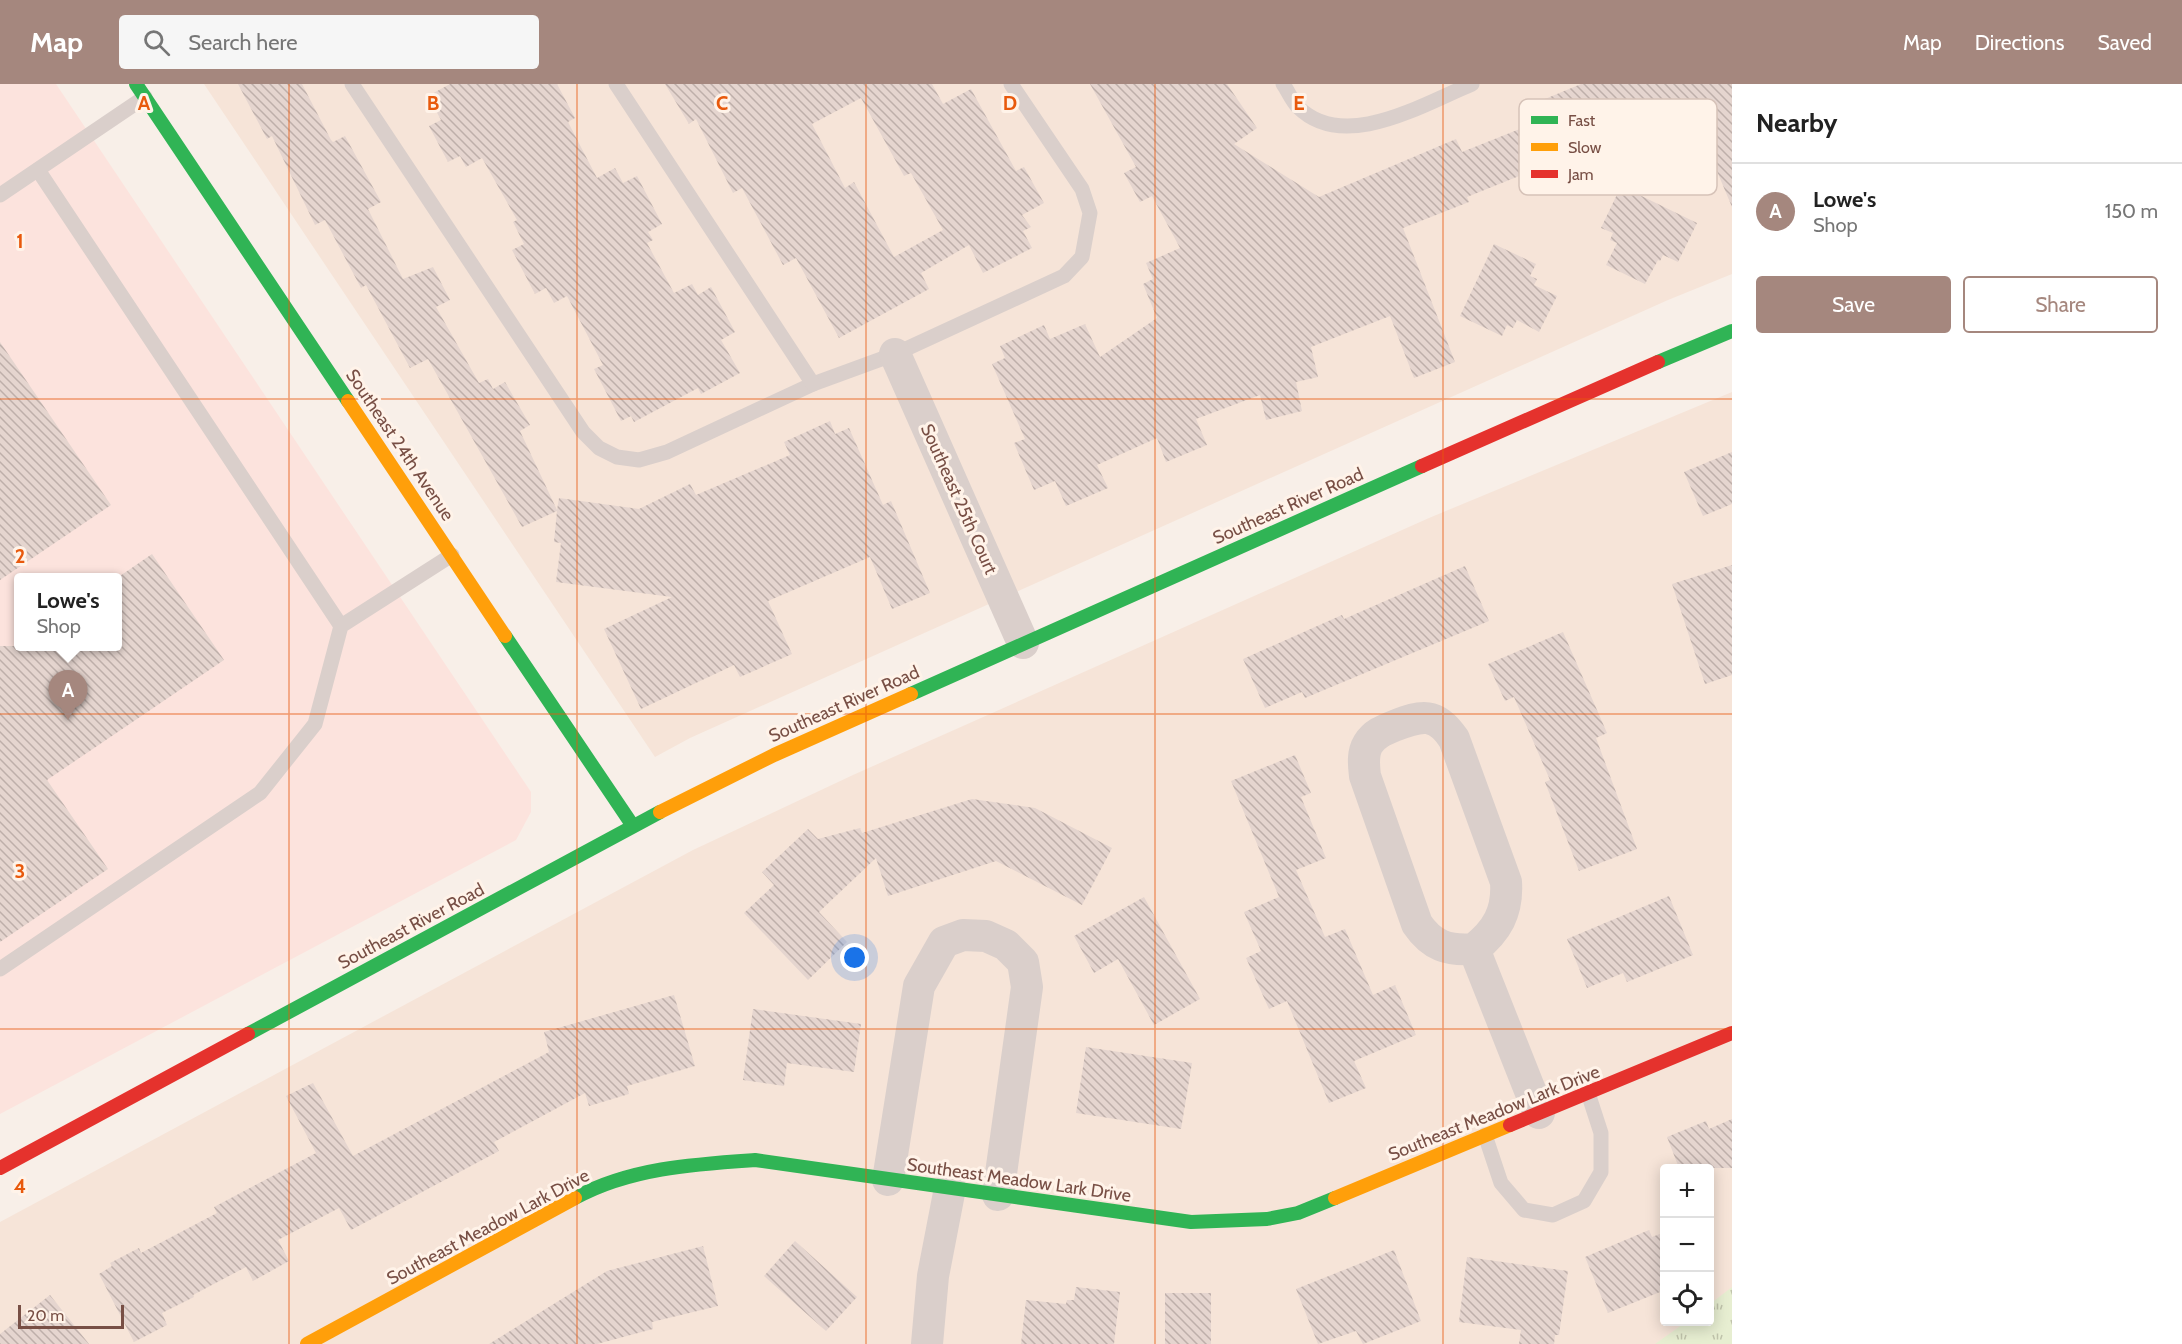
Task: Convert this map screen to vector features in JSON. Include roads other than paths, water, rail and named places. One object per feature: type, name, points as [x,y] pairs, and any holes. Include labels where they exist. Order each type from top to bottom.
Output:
[{"type":"street","name":"Southeast 24th Avenue","points":[[136,84],[633,826]]},
{"type":"street","name":"Southeast River Road","points":[[0,1168],[633,826],[774,755],[1612,382],[1732,331]]},
{"type":"street","name":"Southeast 25th Court","points":[[895,354],[1023,643]]},
{"type":"street","points":[[1417,717],[1431,718],[1444,724],[1454,739],[1506,882],[1507,900],[1502,918],[1490,937],[1474,949],[1456,951],[1442,947],[1428,940],[1417,924],[1365,776],[1363,760],[1367,744],[1378,733],[1417,717]]},
{"type":"street","points":[[888,1180],[919,986],[944,942],[963,936],[986,936],[1006,945],[1023,962],[1028,987],[998,1195]]},
{"type":"street","points":[[1474,949],[1539,1113]]},
{"type":"street","name":"Southeast Meadow Lark Drive","points":[[307,1344],[563,1204],[639,1174],[705,1163],[755,1160],[1175,1221],[1216,1225],[1257,1222],[1298,1213],[1732,1033]]},
{"type":"street","points":[[927,1344],[933,1276],[950,1188]]},
{"type":"lane","points":[[352,84],[583,432],[599,448],[618,457],[639,460],[667,452],[813,384],[895,354],[1064,276],[1082,257],[1090,213],[1082,189],[1011,84]]},
{"type":"lane","points":[[616,84],[813,384]]},
{"type":"lane","points":[[1283,84],[1298,107],[1316,119],[1339,127],[1370,125],[1472,84]]},
{"type":"lane","points":[[0,195],[146,98]]},
{"type":"lane","points":[[38,170],[341,626]]},
{"type":"lane","points":[[0,969],[260,793],[315,724],[341,626],[452,555]]},
{"type":"lane","points":[[1485,1135],[1501,1184],[1524,1210],[1553,1215],[1584,1201],[1601,1172],[1601,1133],[1588,1093]]},
{"type":"place","name":"Lowe's","points":[[68,720]]}]
